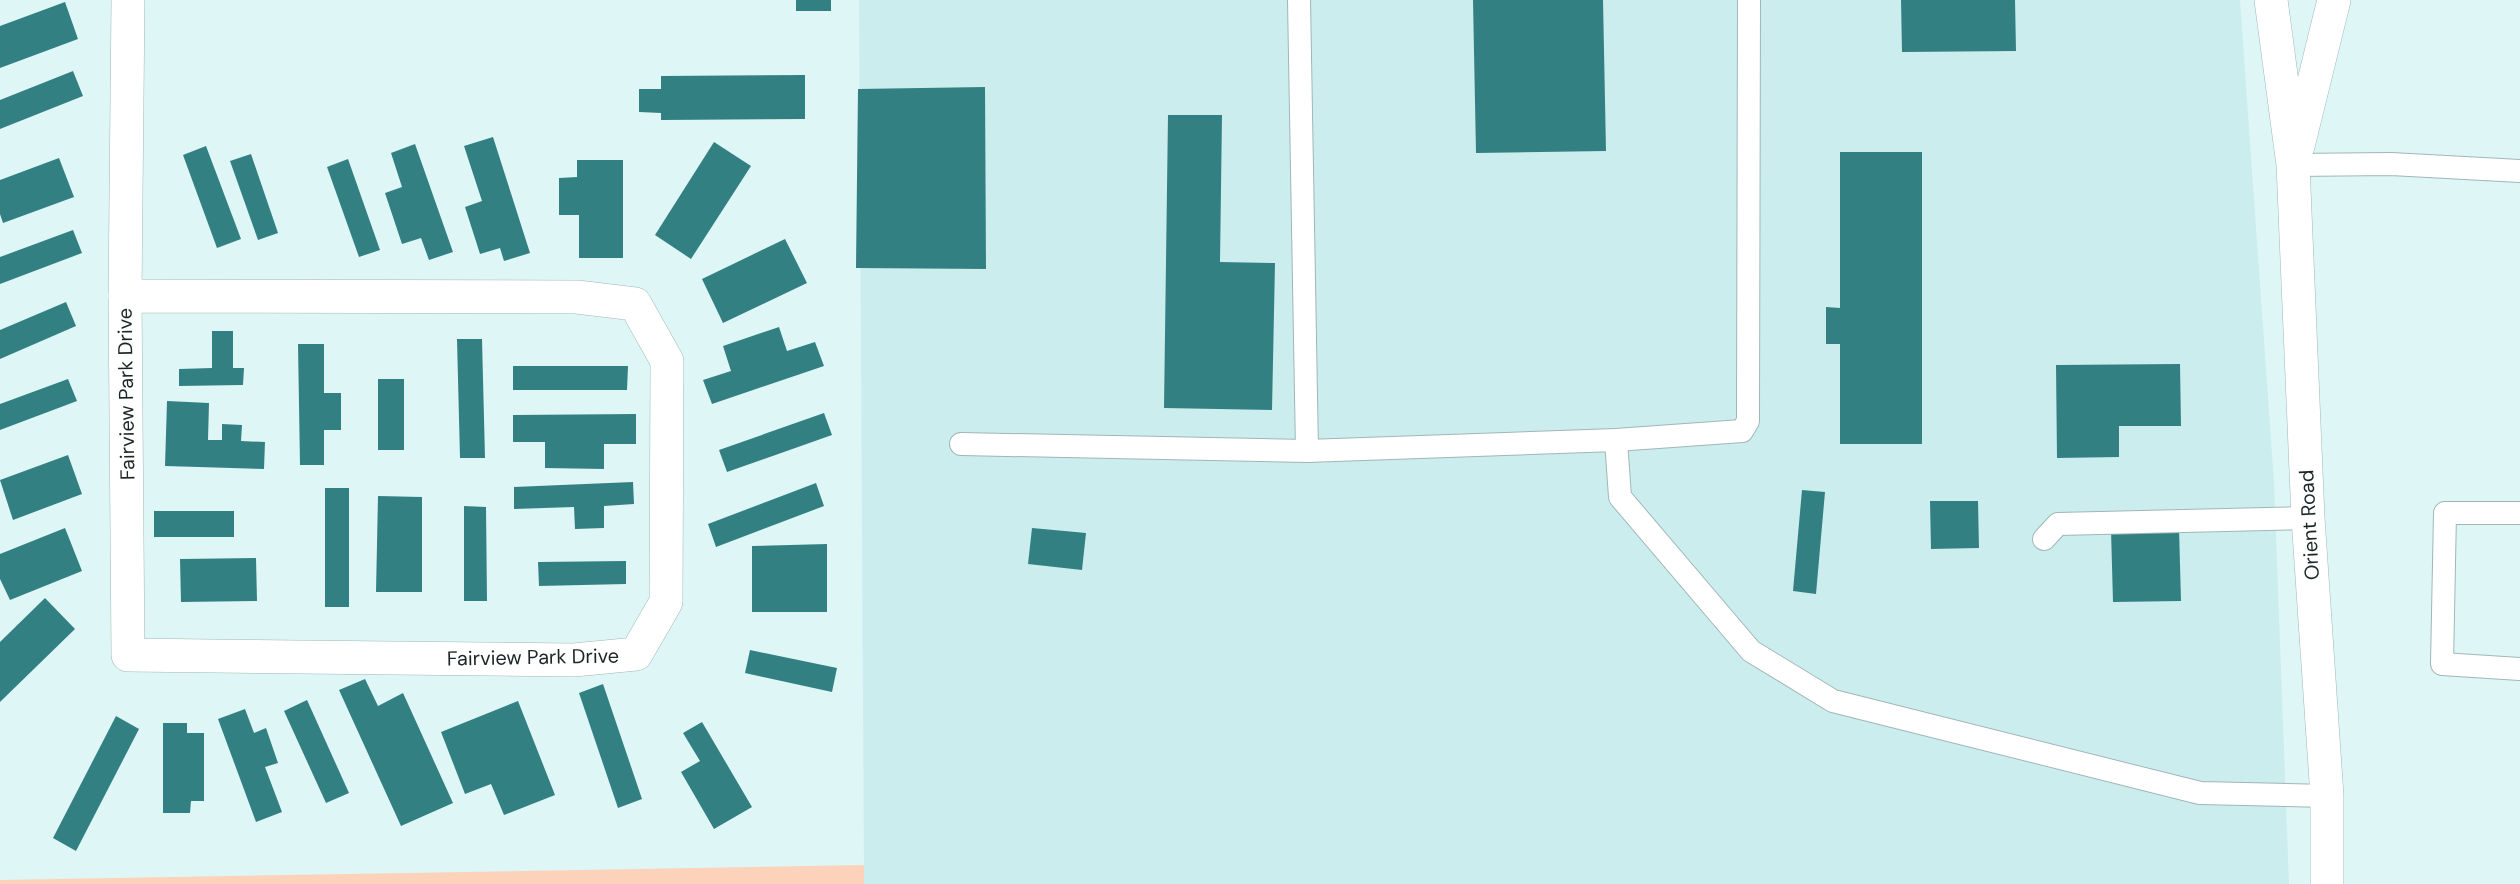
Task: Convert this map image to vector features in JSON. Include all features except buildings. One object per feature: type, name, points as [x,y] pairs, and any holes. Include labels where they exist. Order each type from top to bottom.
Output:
[{"type":"street","name":"Fairview Park Drive","points":[[125,296],[577,297],[635,304],[667,361],[666,602],[636,654],[574,660],[128,655],[125,296],[128,0]]},
{"type":"street","name":"Orient Road","points":[[2271,0],[2293,165],[2308,518],[2327,796],[2327,884]]},
{"type":"street","name":"Orient Road","points":[[2293,165],[2334,0]]},
{"type":"lane","points":[[1299,0],[1307,452]]},
{"type":"lane","points":[[961,444],[1307,452],[1616,441],[1742,431],[1748,421],[1749,0]]},
{"type":"lane","points":[[2293,165],[2391,164],[2520,171]]},
{"type":"lane","points":[[1616,441],[1620,497],[1751,651],[1833,701],[2200,793],[2327,796]]},
{"type":"lane","points":[[2520,513],[2445,513],[2442,664],[2520,669]]},
{"type":"lane","points":[[2043,539],[2058,524],[2308,518]]},
{"type":"shaded area","points":[[859,0],[2240,0],[2274,482],[2289,884],[864,884]]},
{"type":"shaded area","points":[[864,865],[864,884],[0,884],[0,880]]}]
